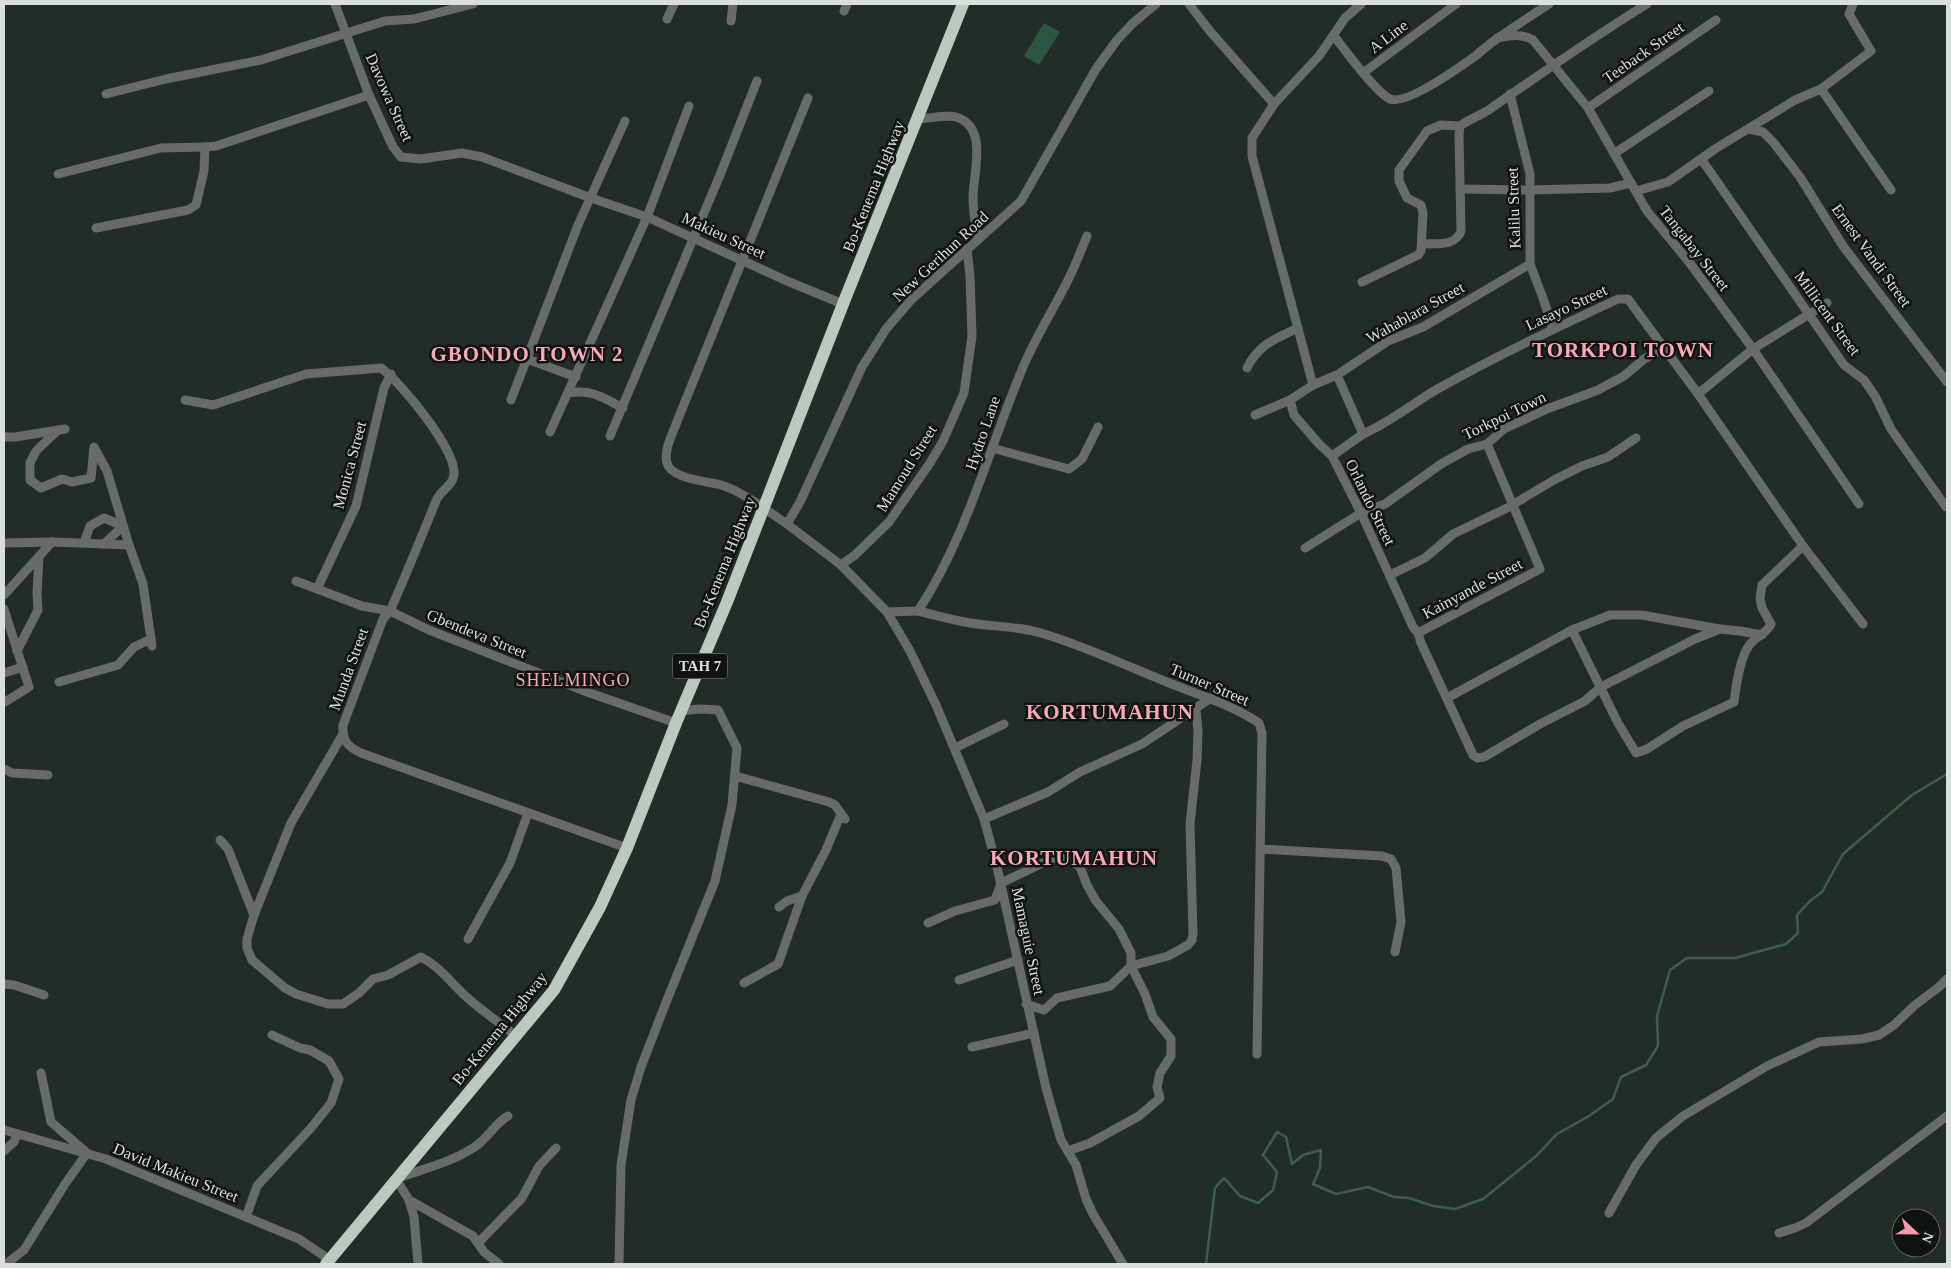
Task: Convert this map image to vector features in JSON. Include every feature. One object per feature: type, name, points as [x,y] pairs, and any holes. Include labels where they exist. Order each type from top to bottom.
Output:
[{"type":"highway","name":"Bo-Kenema Highway","points":[[328,1262],[554,990],[600,907],[627,848],[764,508],[963,4]]},
{"type":"street","name":"Davowa Street","points":[[335,4],[369,95],[393,147],[401,157],[421,159],[462,154],[482,157],[591,198]]},
{"type":"street","points":[[106,94],[166,79],[262,60],[385,21],[414,20],[473,4]]},
{"type":"street","points":[[667,19],[674,4]]},
{"type":"street","points":[[731,22],[734,4]]},
{"type":"street","name":"New Gerihun Road","points":[[787,524],[800,502],[862,367],[886,329],[911,300],[1021,201],[1096,69],[1117,40],[1133,23],[1156,4]]},
{"type":"street","points":[[1189,4],[1209,30],[1274,104]]},
{"type":"street","points":[[1255,415],[1290,400],[1313,385],[1252,156],[1252,138],[1274,104],[1319,56],[1345,18],[1361,4]]},
{"type":"street","name":"A Line","points":[[1363,73],[1456,4]]},
{"type":"street","points":[[1334,36],[1363,73],[1388,99],[1394,101],[1402,100],[1436,82],[1476,56],[1497,38],[1549,4]]},
{"type":"street","points":[[1362,282],[1418,255],[1421,251],[1423,213],[1421,205],[1407,198],[1399,181],[1399,170],[1427,131],[1441,125],[1460,126],[1467,120],[1482,115],[1551,65],[1647,4]]},
{"type":"street","points":[[1460,189],[1610,188],[1668,182],[1795,100],[1821,89],[1871,51],[1849,14],[1853,4]]},
{"type":"street","name":"Teeback Street","points":[[1588,108],[1716,20]]},
{"type":"street","name":"Tangabay Street","points":[[1497,38],[1518,34],[1533,40],[1551,65],[1588,108],[1647,211],[1689,262],[1753,349],[1858,504]]},
{"type":"street","points":[[610,436],[757,81]]},
{"type":"street","points":[[1821,89],[1891,190]]},
{"type":"street","points":[[1615,153],[1709,91]]},
{"type":"street","name":"Kalilu Street","points":[[1510,94],[1530,174],[1530,264]]},
{"type":"street","points":[[58,174],[160,148],[216,146],[369,95]]},
{"type":"street","points":[[787,524],[764,508],[722,485],[696,480],[671,471],[667,463],[666,453],[808,98]]},
{"type":"street","points":[[550,432],[647,217],[689,106]]},
{"type":"street","points":[[918,119],[955,116],[968,123],[975,132],[977,151],[973,201],[978,240]]},
{"type":"street","points":[[511,400],[578,226],[625,121]]},
{"type":"street","points":[[1422,244],[1451,243],[1458,237],[1461,231],[1460,126]]},
{"type":"street","name":"Ernest Vandi Street","points":[[1749,129],[1763,132],[1773,142],[1800,177],[1843,246],[1947,382]]},
{"type":"street","points":[[96,228],[188,210],[196,205],[204,171],[205,147]]},
{"type":"street","name":"Millicent Street","points":[[1702,160],[1844,365],[1868,385],[1891,429],[1946,507]]},
{"type":"street","name":"Makieu Street","points":[[591,198],[647,217],[843,304]]},
{"type":"street","name":"Hydro Lane","points":[[918,611],[936,584],[969,511],[982,480],[1000,422],[1028,355],[1070,276],[1087,236]]},
{"type":"street","name":"Mamoud Street","points":[[841,565],[855,555],[889,522],[930,464],[943,441],[964,392],[972,336],[967,249]]},
{"type":"street","points":[[1530,264],[1544,298],[1553,329]]},
{"type":"street","name":"Wahablara Street","points":[[1313,385],[1337,375],[1388,341],[1423,327],[1530,264]]},
{"type":"street","name":"Lasayo Street","points":[[1332,456],[1363,434],[1383,426],[1439,388],[1553,329],[1618,299],[1628,299],[1698,394],[1804,546],[1863,624]]},
{"type":"street","points":[[1698,394],[1753,349],[1827,303]]},
{"type":"street","points":[[1247,368],[1253,356],[1267,343],[1298,328]]},
{"type":"street","name":"Torkpoi Town","points":[[1304,548],[1361,512],[1385,504],[1442,464],[1468,449],[1487,444],[1504,429],[1547,409],[1598,390],[1624,376],[1644,360],[1664,348]]},
{"type":"street","points":[[527,359],[576,377]]},
{"type":"street","points":[[185,400],[213,405],[306,374],[381,368],[391,374]]},
{"type":"street","name":"Monica Street","points":[[317,589],[356,506],[384,388],[391,374]]},
{"type":"street","name":"Munda Street","points":[[391,374],[414,400],[451,457],[454,473],[453,482],[438,497],[390,611],[383,619],[343,725],[343,734],[347,745],[361,753],[627,848]]},
{"type":"street","points":[[1337,375],[1363,434]]},
{"type":"street","points":[[569,392],[583,390],[596,394],[623,408]]},
{"type":"street","name":"Orlando Street","points":[[1290,400],[1294,415],[1332,456],[1361,512],[1413,627],[1418,633],[1421,643],[1477,758],[1484,757],[1585,700],[1601,687]]},
{"type":"street","points":[[992,448],[1069,469],[1082,459],[1098,427]]},
{"type":"street","points":[[4,437],[61,430],[36,451],[30,463],[30,480],[41,488],[62,479],[72,482],[91,478],[94,447],[107,471],[129,545],[143,584],[152,642],[134,647],[118,665],[59,682]]},
{"type":"street","points":[[1390,574],[1425,558],[1454,534],[1512,505],[1561,476],[1608,457],[1636,438]]},
{"type":"street","points":[[1487,444],[1512,505]]},
{"type":"street","name":"Kainyande Street","points":[[1418,633],[1540,569],[1512,505]]},
{"type":"street","points":[[84,543],[90,526],[104,518],[123,526]]},
{"type":"street","name":"Mamaguie Street","points":[[787,524],[841,565],[887,612],[910,650],[936,705],[984,819],[1001,883],[1026,1004],[1061,1140],[1076,1165],[1086,1199],[1093,1214],[1123,1264]]},
{"type":"street","points":[[104,544],[123,526]]},
{"type":"street","points":[[4,543],[52,542],[129,545]]},
{"type":"street","points":[[4,595],[52,542]]},
{"type":"street","points":[[1572,630],[1618,723],[1636,753],[1647,750],[1683,726],[1734,702],[1740,666],[1750,643],[1768,631],[1770,624],[1762,608],[1760,598],[1762,584],[1804,546]]},
{"type":"street","points":[[18,651],[38,610],[39,556]]},
{"type":"street","name":"Gbendeva Street","points":[[296,581],[362,606],[390,611],[429,630],[676,724]]},
{"type":"street","points":[[4,609],[29,687],[5,702]]},
{"type":"street","points":[[887,612],[918,611]]},
{"type":"street","name":"Turner Street","points":[[918,611],[970,623],[1011,627],[1041,633],[1211,698],[1249,716],[1259,723],[1262,733],[1257,970],[1258,1054]]},
{"type":"street","points":[[1447,698],[1572,630],[1610,615],[1642,615],[1762,635]]},
{"type":"street","points":[[1601,687],[1696,639],[1720,629]]},
{"type":"street","points":[[4,673],[22,667]]},
{"type":"street","points":[[984,819],[1048,792],[1080,772],[1142,744],[1196,710],[1211,698]]},
{"type":"street","points":[[619,1264],[620,1165],[631,1100],[641,1067],[715,881],[732,805],[737,748],[718,710],[681,711]]},
{"type":"street","points":[[1026,1004],[1044,1010],[1057,998],[1110,986],[1131,966],[1168,956],[1188,945],[1192,940],[1194,933],[1190,824],[1197,760],[1198,731],[1196,710]]},
{"type":"street","points":[[954,748],[1004,724]]},
{"type":"street","points":[[343,734],[291,823],[254,915],[247,939],[247,948],[252,960],[296,994],[328,1004],[343,1004],[359,993],[373,979],[388,975],[421,957],[430,961],[468,999],[516,1036]]},
{"type":"street","points":[[4,769],[12,773],[48,775]]},
{"type":"street","points":[[735,776],[828,802],[835,805],[843,816],[802,896],[778,964],[744,983]]},
{"type":"street","points":[[468,939],[510,863],[528,813]]},
{"type":"street","points":[[220,840],[228,848],[254,915]]},
{"type":"street","points":[[1261,849],[1382,856],[1391,859],[1396,868],[1401,922],[1395,952]]},
{"type":"street","points":[[928,922],[956,911],[995,900],[1001,883],[1060,855],[1080,867],[1096,901],[1119,929],[1132,953],[1131,966],[1145,994],[1153,1017],[1171,1039],[1171,1056],[1160,1073],[1157,1086],[1160,1098],[1139,1116],[1090,1143],[1068,1151]]},
{"type":"street","points":[[779,907],[802,896]]},
{"type":"street","points":[[959,980],[1018,960]]},
{"type":"street","points":[[1609,1213],[1636,1164],[1656,1138],[1684,1116],[1767,1066],[1819,1042],[1862,1039],[1879,1035],[1894,1025],[1915,1005],[1940,988],[1947,979]]},
{"type":"street","points":[[4,984],[14,985],[44,995]]},
{"type":"street","points":[[972,1047],[1034,1033]]},
{"type":"street","points":[[246,1217],[257,1186],[311,1128],[331,1103],[339,1079],[329,1061],[310,1050],[300,1048],[272,1035]]},
{"type":"street","points":[[6,1264],[24,1250],[87,1152],[51,1122],[41,1073]]},
{"type":"street","points":[[418,1264],[414,1217],[409,1200],[396,1179],[447,1162],[475,1147],[501,1120],[508,1116]]},
{"type":"street","points":[[1779,1233],[1806,1223],[1947,1116]]},
{"type":"street","name":"David Makieu Street","points":[[4,1130],[17,1135],[87,1152],[106,1159],[299,1239],[328,1262]]},
{"type":"street","points":[[4,1152],[14,1142],[17,1135]]},
{"type":"street","points":[[478,1244],[522,1198],[539,1166],[556,1148]]},
{"type":"street","points":[[409,1200],[473,1236],[484,1252],[499,1264]]},
{"type":"green space","points":[[1044,23],[1060,32],[1039,65],[1024,56]]},
{"type":"waterway","points":[[1206,1264],[1215,1188],[1224,1178],[1240,1196],[1258,1203],[1273,1190],[1277,1172],[1263,1155],[1277,1132],[1286,1137],[1292,1164],[1303,1155],[1321,1150],[1320,1168],[1313,1184],[1336,1194],[1368,1187],[1394,1197],[1409,1198],[1433,1206],[1455,1209],[1483,1199],[1535,1157],[1557,1134],[1589,1116],[1613,1099],[1621,1077],[1646,1065],[1658,1046],[1657,1016],[1670,970],[1687,958],[1735,958],[1786,944],[1798,933],[1797,915],[1810,901],[1822,892],[1843,854],[1912,795],[1947,774]]},
{"type":"district","name":"TORKPOI TOWN","points":[[1623,350]]},
{"type":"district","name":"GBONDO TOWN 2","points":[[527,354]]},
{"type":"district","name":"SHELMINGO","points":[[573,680]]},
{"type":"district","name":"KORTUMAHUN","points":[[1110,712]]},
{"type":"district","name":"KORTUMAHUN","points":[[1074,858]]}]
